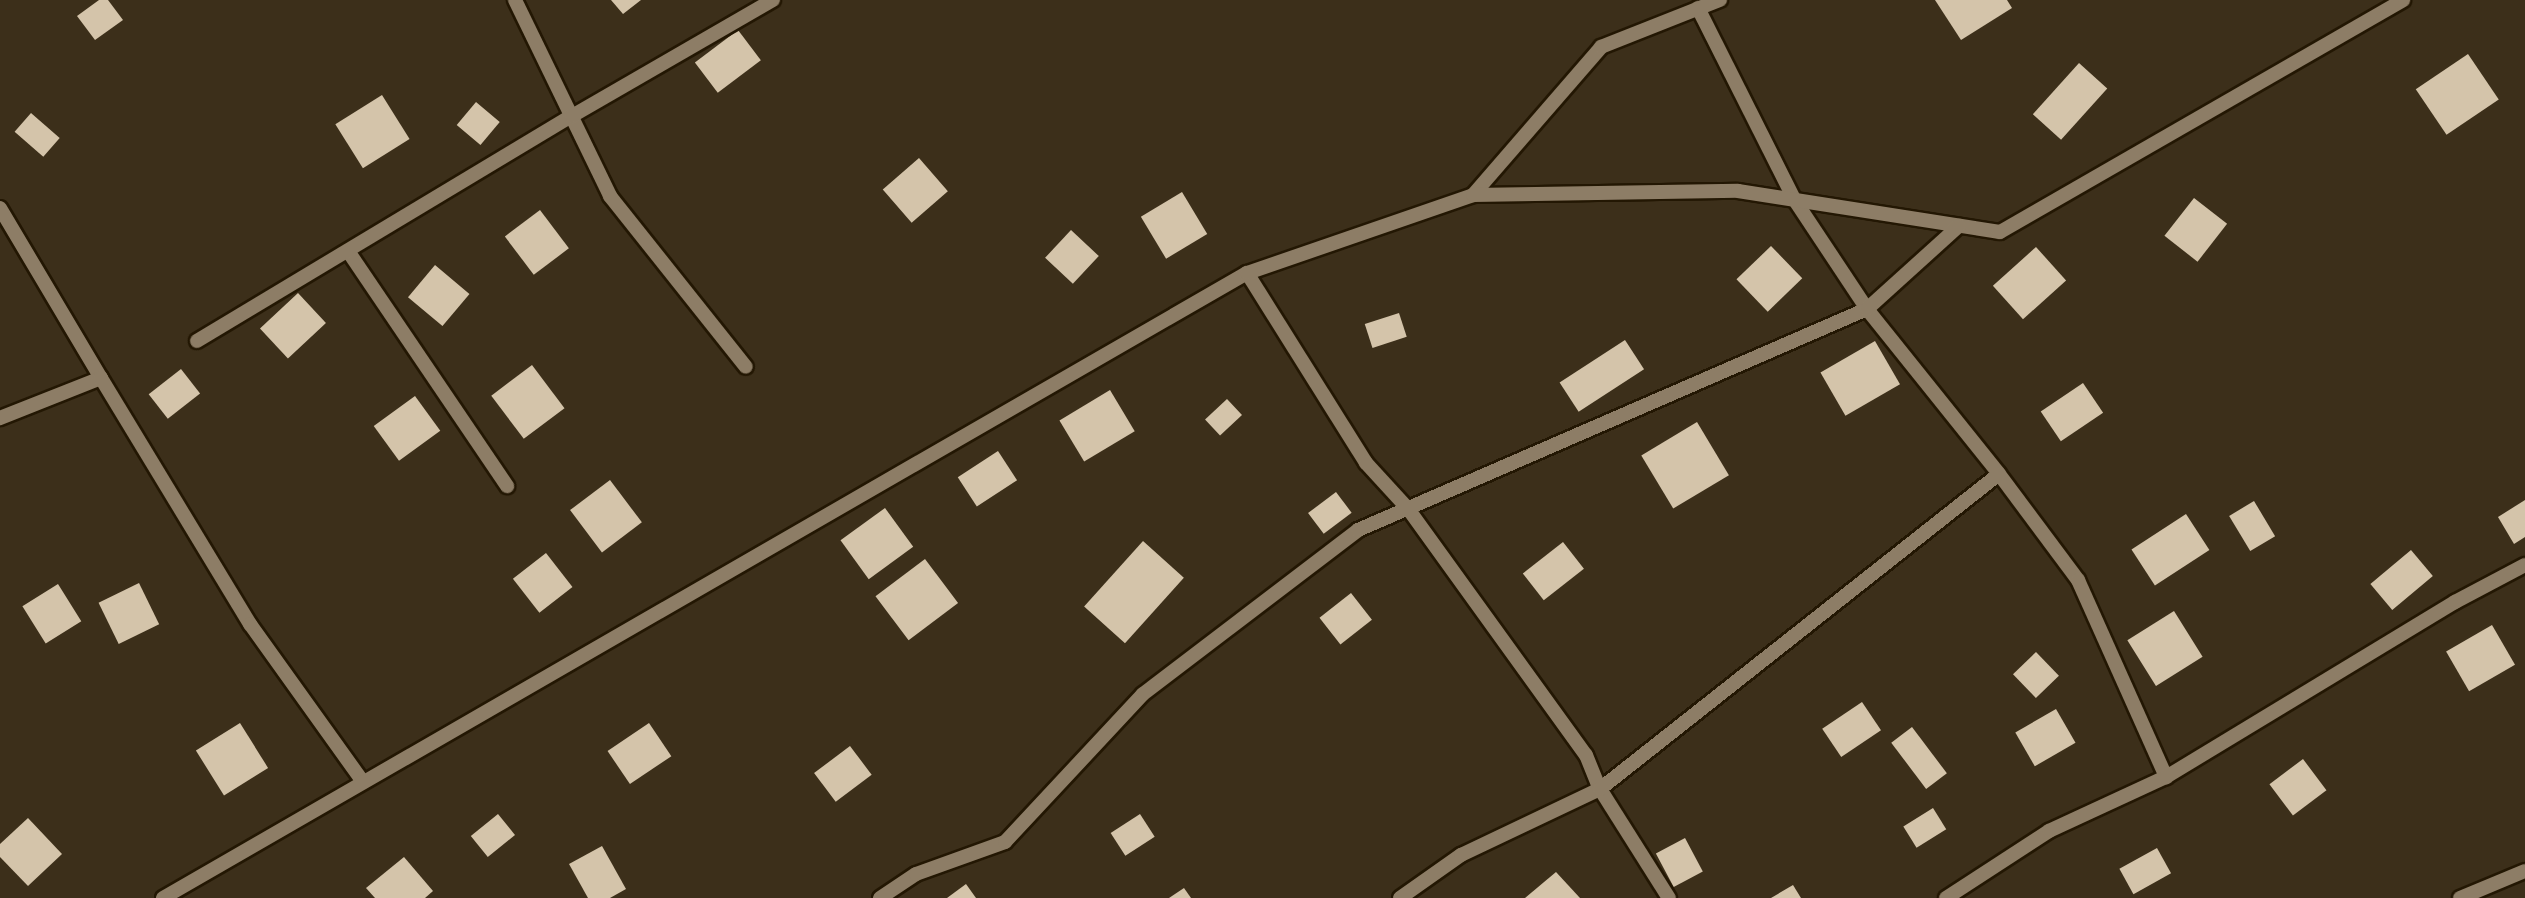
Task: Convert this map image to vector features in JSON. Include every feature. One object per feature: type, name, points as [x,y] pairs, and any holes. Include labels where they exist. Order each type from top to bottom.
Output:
[{"type":"street","points":[[515,0],[610,196],[746,367]]},
{"type":"street","points":[[197,341],[572,116],[774,0]]},
{"type":"street","points":[[1473,195],[1601,47],[1720,0]]},
{"type":"street","points":[[163,898],[1247,273],[1473,195],[1738,191],[2000,232],[2403,0]]},
{"type":"street","points":[[1698,8],[1794,199],[1867,309],[1999,474],[2078,580],[2166,777]]},
{"type":"street","points":[[0,208],[250,624],[363,782]]},
{"type":"street","points":[[880,898],[916,874],[1005,842],[1143,694],[1358,530],[1867,309],[1959,226]]},
{"type":"street","points":[[348,251],[507,486]]},
{"type":"street","points":[[1247,273],[1366,463],[1409,510],[1586,755],[1600,789],[1670,898]]},
{"type":"street","points":[[0,418],[101,378]]},
{"type":"street","points":[[1400,898],[1461,855],[1600,789],[1999,474]]},
{"type":"street","points":[[1946,898],[2049,831],[2166,777],[2455,602],[2525,565]]},
{"type":"street","points":[[2460,898],[2525,871]]},
{"type":"building","points":[[99,0],[108,0],[123,20],[95,40],[77,16]]},
{"type":"building","points":[[611,0],[641,0],[623,14]]},
{"type":"building","points":[[1935,0],[2007,0],[2012,8],[1961,40]]},
{"type":"building","points":[[738,30],[761,60],[718,93],[695,62]]},
{"type":"building","points":[[2468,54],[2499,100],[2447,135],[2416,89]]},
{"type":"building","points":[[2079,63],[2107,88],[2061,140],[2033,114]]},
{"type":"building","points":[[382,95],[410,139],[363,168],[335,124]]},
{"type":"building","points":[[476,102],[500,122],[480,145],[457,125]]},
{"type":"building","points":[[31,113],[60,138],[43,157],[15,132]]},
{"type":"building","points":[[919,158],[948,191],[912,223],[883,189]]},
{"type":"building","points":[[1182,192],[1207,234],[1166,259],[1141,217]]},
{"type":"building","points":[[2194,198],[2227,224],[2198,262],[2164,236]]},
{"type":"building","points":[[540,210],[569,248],[534,275],[505,236]]},
{"type":"building","points":[[1071,230],[1099,256],[1073,284],[1045,258]]},
{"type":"building","points":[[1771,246],[1802,278],[1768,312],[1736,279]]},
{"type":"building","points":[[2036,247],[2066,280],[2023,319],[1993,286]]},
{"type":"building","points":[[435,265],[469,294],[442,326],[408,297]]},
{"type":"building","points":[[298,293],[326,323],[288,358],[260,328]]},
{"type":"building","points":[[1399,313],[1407,337],[1372,348],[1365,324]]},
{"type":"building","points":[[1625,340],[1644,369],[1579,412],[1560,382]]},
{"type":"building","points":[[1875,341],[1900,384],[1845,416],[1820,372]]},
{"type":"building","points":[[532,365],[564,408],[524,439],[491,396]]},
{"type":"building","points":[[181,369],[200,393],[168,419],[149,394]]},
{"type":"building","points":[[2083,383],[2103,413],[2061,441],[2041,412]]},
{"type":"building","points":[[1110,390],[1135,431],[1084,462],[1059,420]]},
{"type":"building","points":[[415,396],[440,431],[399,461],[374,426]]},
{"type":"building","points":[[1227,399],[1242,415],[1220,436],[1205,419]]},
{"type":"building","points":[[1697,422],[1729,475],[1673,509],[1641,455]]},
{"type":"building","points":[[998,451],[1017,480],[977,506],[958,477]]},
{"type":"building","points":[[610,480],[642,522],[602,552],[570,510]]},
{"type":"building","points":[[1336,492],[1352,513],[1324,534],[1308,513]]},
{"type":"building","points":[[2525,500],[2525,537],[2514,544],[2498,517]]},
{"type":"building","points":[[2254,501],[2275,536],[2250,551],[2229,516]]},
{"type":"building","points":[[885,508],[913,547],[869,579],[841,540]]},
{"type":"building","points":[[2186,514],[2209,550],[2155,585],[2131,549]]},
{"type":"building","points":[[1143,541],[1184,578],[1125,643],[1084,606]]},
{"type":"building","points":[[1563,542],[1584,569],[1544,600],[1523,573]]},
{"type":"building","points":[[2411,550],[2433,576],[2392,610],[2370,584]]},
{"type":"building","points":[[546,553],[572,587],[539,613],[513,579]]},
{"type":"building","points":[[925,559],[958,603],[909,640],[875,596]]},
{"type":"building","points":[[139,583],[159,624],[119,644],[99,603]]},
{"type":"building","points":[[58,584],[81,621],[46,644],[22,606]]},
{"type":"building","points":[[1351,593],[1372,620],[1340,644],[1319,618]]},
{"type":"building","points":[[2174,611],[2203,657],[2156,686],[2127,640]]},
{"type":"building","points":[[2492,625],[2515,665],[2469,691],[2446,652]]},
{"type":"building","points":[[2036,652],[2059,676],[2036,698],[2013,674]]},
{"type":"building","points":[[1862,702],[1881,730],[1841,757],[1822,729]]},
{"type":"building","points":[[2056,709],[2076,743],[2035,766],[2015,733]]},
{"type":"building","points":[[240,723],[268,768],[224,796],[196,751]]},
{"type":"building","points":[[649,723],[671,756],[630,784],[608,751]]},
{"type":"building","points":[[1912,727],[1947,773],[1926,789],[1891,743]]},
{"type":"building","points":[[850,746],[872,775],[836,802],[814,773]]},
{"type":"building","points":[[2303,759],[2326,790],[2293,815],[2269,784]]},
{"type":"building","points":[[1933,808],[1946,829],[1917,848],[1903,827]]},
{"type":"building","points":[[498,814],[515,835],[488,857],[471,836]]},
{"type":"building","points":[[1140,814],[1155,837],[1125,856],[1111,833]]},
{"type":"building","points":[[28,818],[62,854],[28,886],[0,857],[0,844]]},
{"type":"building","points":[[1685,838],[1703,872],[1674,887],[1656,853]]},
{"type":"building","points":[[602,846],[626,889],[610,898],[588,898],[569,864]]},
{"type":"building","points":[[2157,848],[2171,873],[2133,894],[2119,869]]},
{"type":"building","points":[[404,857],[433,891],[425,898],[375,898],[366,888]]},
{"type":"building","points":[[1556,872],[1580,898],[1525,898]]},
{"type":"building","points":[[966,884],[976,898],[947,898]]},
{"type":"building","points":[[1793,885],[1801,898],[1771,898]]},
{"type":"building","points":[[1184,888],[1191,898],[1169,898]]}]
